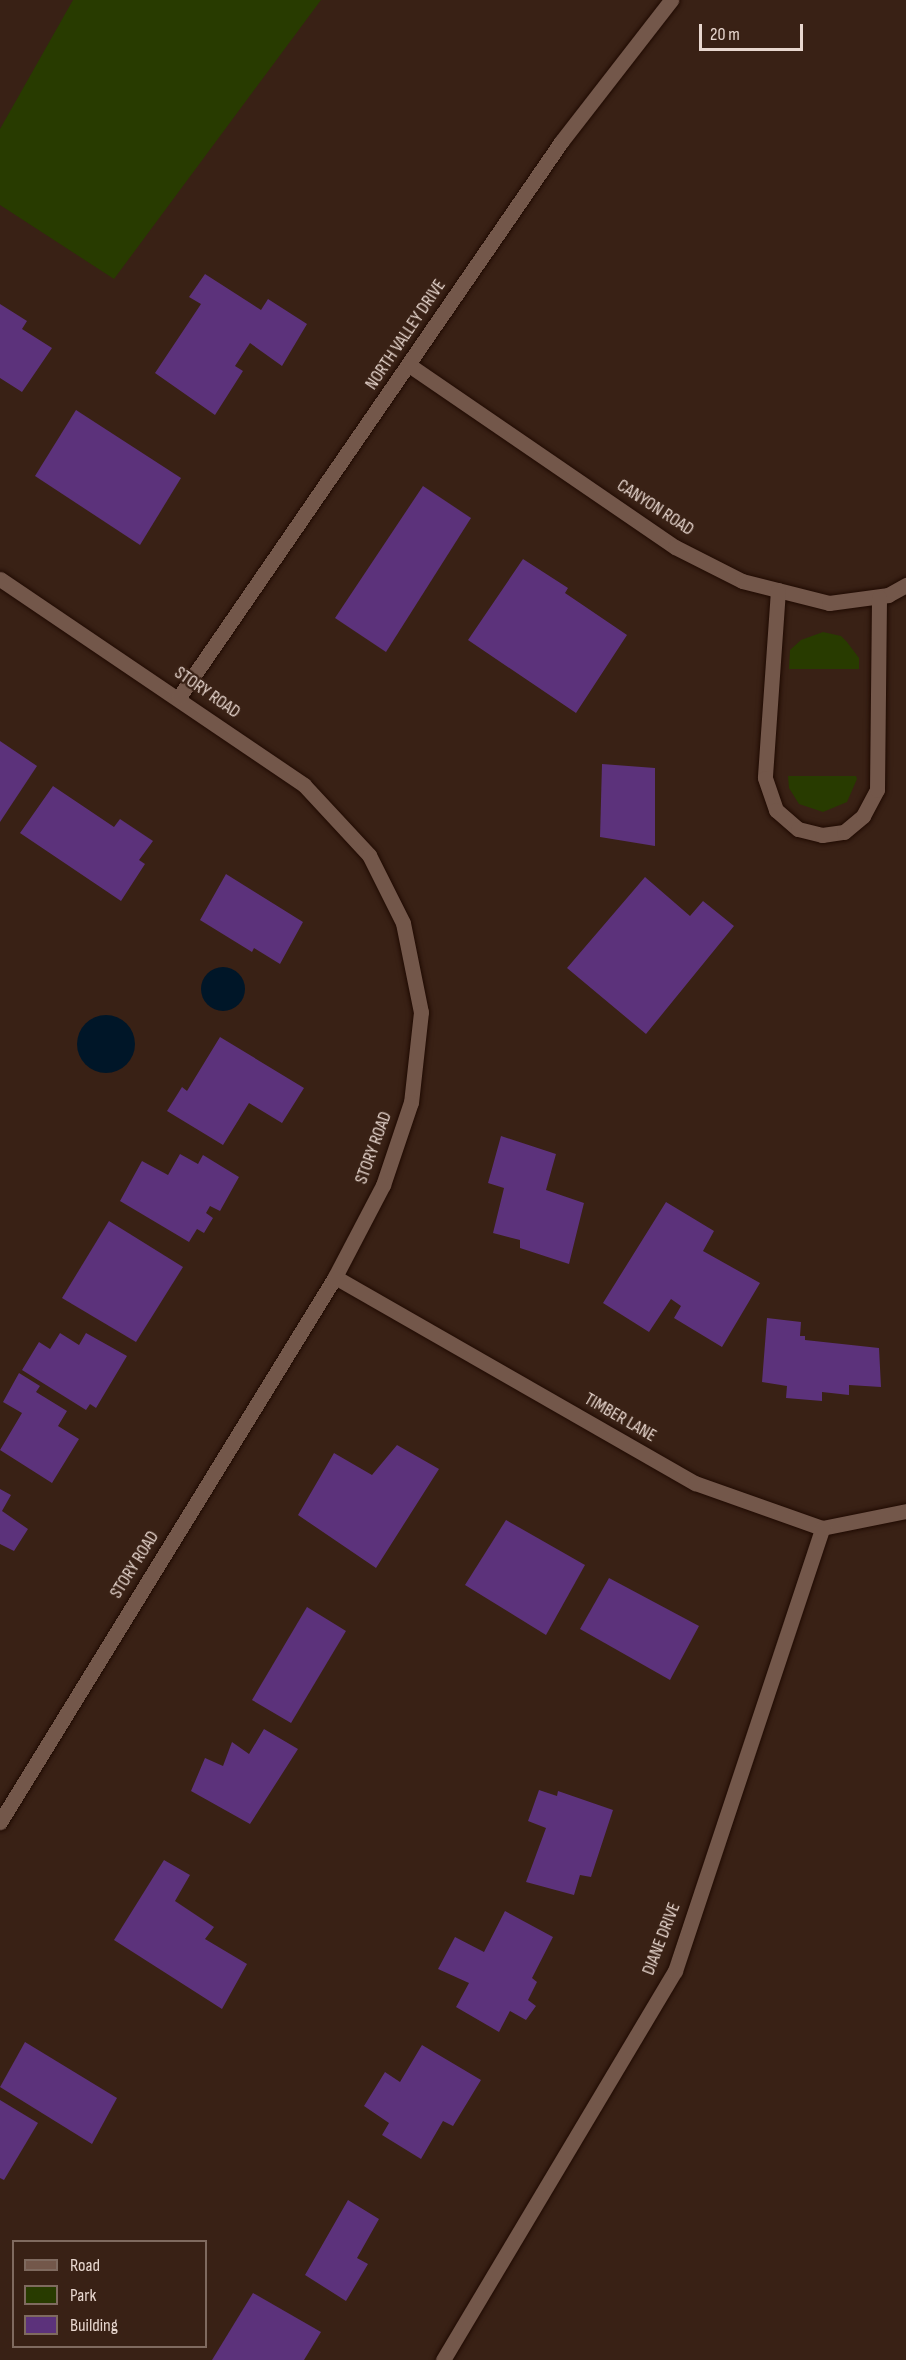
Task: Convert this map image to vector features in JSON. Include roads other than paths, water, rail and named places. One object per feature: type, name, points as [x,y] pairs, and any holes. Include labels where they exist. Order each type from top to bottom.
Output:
[{"type":"street","name":"NORTH VALLEY DRIVE","points":[[179,697],[410,365],[561,142],[671,0]]},
{"type":"street","name":"CANYON ROAD","points":[[410,365],[675,547],[742,581],[829,603],[879,597],[906,585]]},
{"type":"street","name":"STORY ROAD","points":[[0,579],[179,697],[304,785],[369,855],[403,923],[421,1012],[411,1102],[383,1185],[334,1277],[0,1822]]},
{"type":"street","points":[[778,590],[765,778],[776,810],[798,830],[822,835],[844,832],[863,816],[877,789],[879,597]]},
{"type":"street","name":"TIMBER LANE","points":[[334,1277],[695,1483],[822,1527],[906,1511]]},
{"type":"street","name":"DIANE DRIVE","points":[[442,2360],[675,1971],[822,1527]]},
{"type":"water","points":[[223,967],[238,974],[245,989],[238,1004],[223,1011],[208,1004],[201,989],[208,974]]},
{"type":"water","points":[[106,1015],[122,1020],[130,1028],[135,1044],[130,1060],[122,1068],[106,1073],[90,1068],[82,1060],[77,1044],[82,1028],[90,1020]]}]
